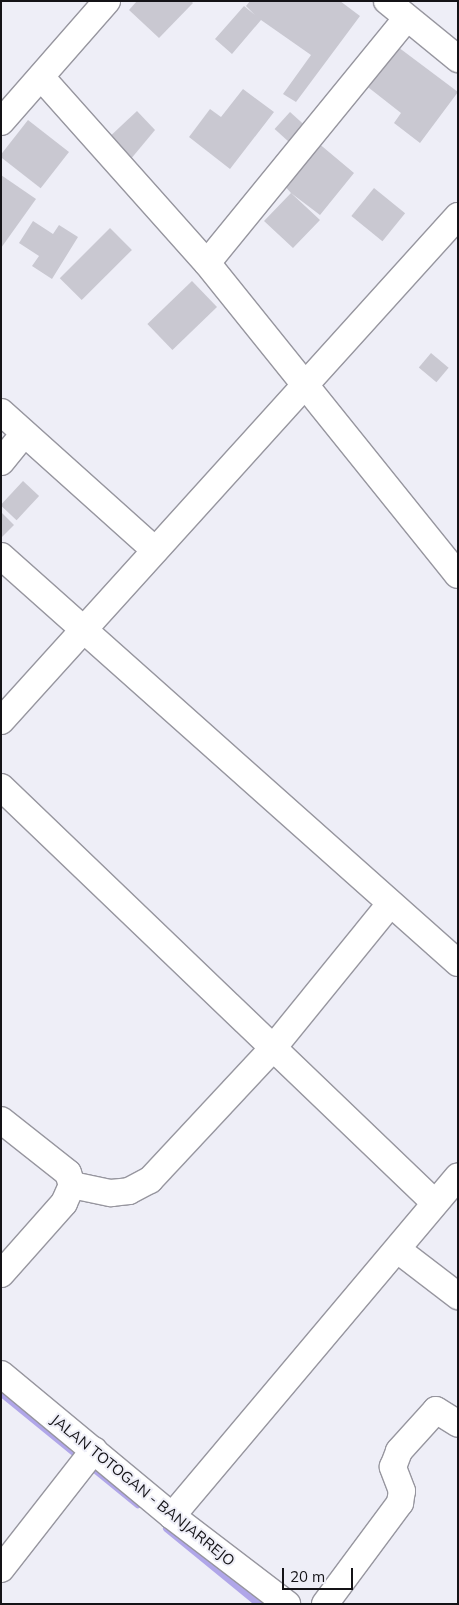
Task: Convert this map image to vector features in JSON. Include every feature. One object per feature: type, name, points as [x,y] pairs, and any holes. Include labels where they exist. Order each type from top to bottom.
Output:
[{"type":"street","points":[[387,1],[458,59]]},
{"type":"street","points":[[1,122],[41,77],[99,4]]},
{"type":"street","points":[[207,263],[407,18]]},
{"type":"street","points":[[41,77],[207,263],[458,575]]},
{"type":"street","points":[[1,721],[458,216]]},
{"type":"street","points":[[1,412],[155,550]]},
{"type":"street","points":[[1,462],[24,434]]},
{"type":"street","points":[[1,556],[85,628],[390,904],[453,950]]},
{"type":"street","points":[[1,787],[435,1203]]},
{"type":"street","points":[[72,1185],[111,1193],[129,1191],[150,1180],[273,1048],[390,904]]},
{"type":"street","points":[[1,1120],[68,1173],[72,1185],[64,1203],[1,1274]]},
{"type":"street","points":[[172,1516],[398,1250],[458,1176]]},
{"type":"street","points":[[398,1250],[458,1296]]},
{"type":"street","name":"JALAN TOTOGAN - BANJARREJO","points":[[1,1374],[172,1516],[287,1604]]},
{"type":"street","points":[[325,1604],[400,1502],[402,1491],[394,1467],[399,1451],[436,1410],[458,1424]]},
{"type":"street","points":[[1,1569],[94,1450]]},
{"type":"building","points":[[137,1],[191,1],[193,3],[159,38],[129,10]]},
{"type":"building","points":[[250,1],[340,1],[360,16],[296,102],[283,94],[311,55],[261,20],[232,54],[215,39],[244,6],[255,15],[246,6]]},
{"type":"building","points":[[394,44],[458,92],[420,143],[394,123],[401,113],[364,84]]},
{"type":"building","points":[[243,89],[274,112],[230,169],[189,137],[210,109],[221,117]]},
{"type":"building","points":[[137,111],[155,130],[125,166],[105,141]]},
{"type":"building","points":[[290,112],[311,131],[295,148],[275,129]]},
{"type":"building","points":[[28,120],[69,152],[41,188],[1,157],[1,155]]},
{"type":"building","points":[[317,142],[354,173],[320,215],[291,193],[283,184]]},
{"type":"building","points":[[1,175],[36,199],[1,248]]},
{"type":"building","points":[[374,188],[405,213],[382,241],[351,216]]},
{"type":"building","points":[[291,193],[320,220],[293,248],[264,221]]},
{"type":"building","points":[[33,221],[53,234],[59,225],[78,237],[52,279],[32,266],[39,256],[19,243]]},
{"type":"building","points":[[110,228],[132,250],[82,300],[60,278]]},
{"type":"building","points":[[192,281],[217,307],[172,350],[147,324]]},
{"type":"building","points":[[431,353],[449,368],[436,382],[419,368]]},
{"type":"building","points":[[23,481],[39,496],[17,520],[1,505]]},
{"type":"building","points":[[1,512],[14,525],[1,538]]},
{"type":"waterway","points":[[1,1393],[137,1504]]},
{"type":"waterway","points":[[166,1528],[259,1604]]}]
